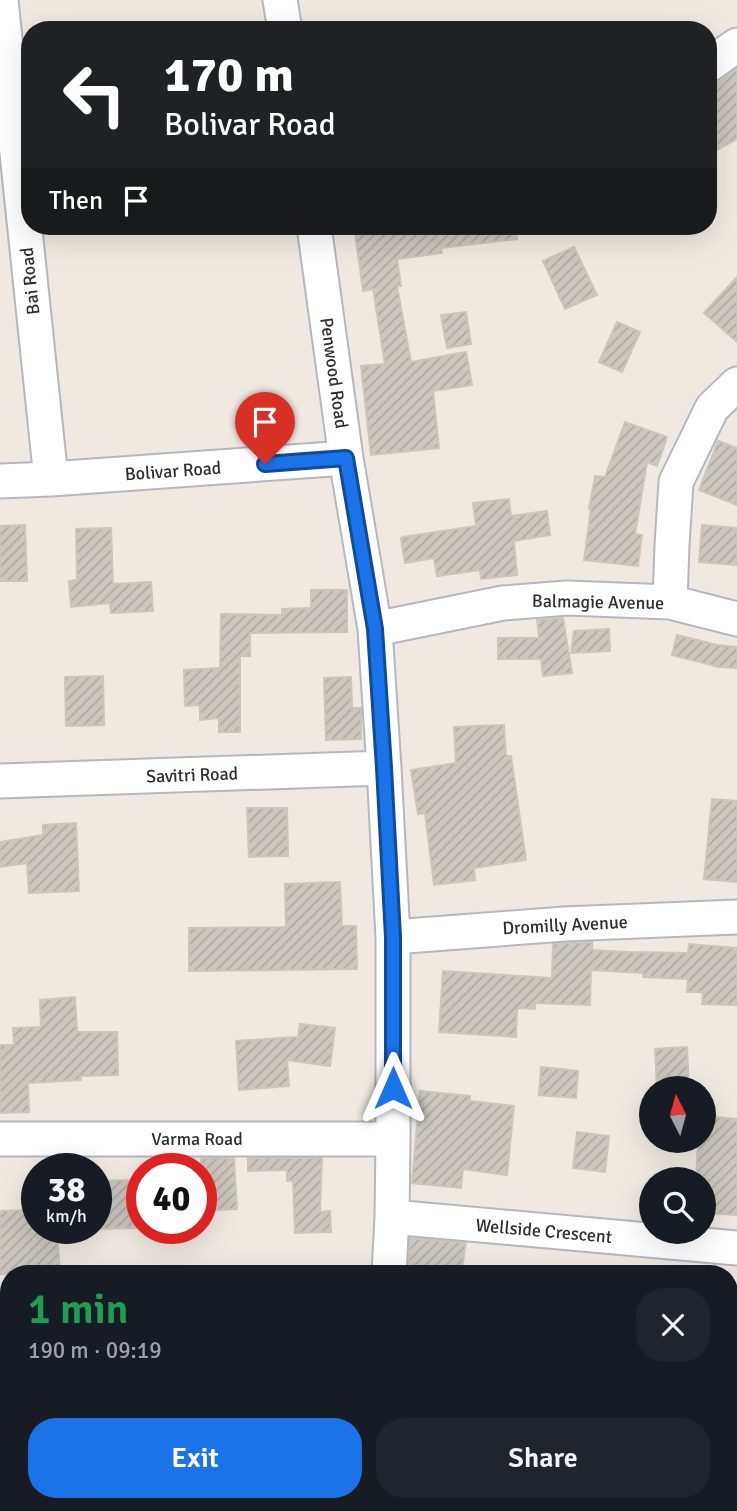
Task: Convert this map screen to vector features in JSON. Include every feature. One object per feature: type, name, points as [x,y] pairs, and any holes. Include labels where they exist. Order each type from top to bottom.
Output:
[{"type":"street","name":"Bai Road","points":[[1,0],[21,192]]},
{"type":"street","points":[[280,0],[284,21]]},
{"type":"street","points":[[717,59],[737,45]]},
{"type":"street","name":"Bai Road","points":[[26,235],[51,479]]},
{"type":"street","name":"Penwood Road","points":[[315,235],[346,458],[375,629],[393,937],[393,1139],[389,1265]]},
{"type":"street","points":[[670,602],[676,482],[712,408],[737,384]]},
{"type":"street","name":"Bolivar Road","points":[[0,481],[346,458]]},
{"type":"street","name":"Balmagie Avenue","points":[[375,629],[503,603],[567,598],[670,602],[737,619]]},
{"type":"street","name":"Savitri Road","points":[[0,781],[384,768]]},
{"type":"street","name":"Dromilly Avenue","points":[[393,937],[564,924],[737,917]]},
{"type":"street","name":"Varma Road","points":[[0,1139],[393,1139]]},
{"type":"street","name":"Wellside Crescent","points":[[392,1217],[737,1248]]},
{"type":"building","points":[[737,69],[737,139],[717,150],[717,82]]},
{"type":"building","points":[[355,235],[517,235],[517,239],[441,248],[442,253],[397,259],[401,286],[397,286],[411,362],[466,352],[472,385],[433,391],[439,448],[371,455],[361,366],[385,364],[373,289],[363,291]]},
{"type":"building","points":[[574,247],[597,295],[565,309],[543,261]]},
{"type":"building","points":[[737,277],[737,342],[704,313]]},
{"type":"building","points":[[466,312],[471,344],[447,348],[441,315]]},
{"type":"building","points":[[617,322],[640,332],[622,372],[599,362]]},
{"type":"building","points":[[625,422],[667,437],[657,466],[647,462],[635,534],[642,535],[638,566],[584,560],[595,476],[605,477]]},
{"type":"building","points":[[718,441],[737,448],[737,505],[699,490]]},
{"type":"building","points":[[509,499],[511,516],[547,511],[550,535],[514,541],[517,575],[481,579],[480,570],[437,576],[434,558],[405,563],[401,538],[476,526],[473,503]]},
{"type":"building","points":[[25,525],[27,581],[0,581],[0,526]]},
{"type":"building","points":[[702,525],[737,528],[737,565],[699,562]]},
{"type":"building","points":[[111,528],[113,584],[151,582],[153,611],[111,613],[110,603],[71,607],[69,581],[77,580],[76,529]]},
{"type":"building","points":[[311,590],[347,590],[347,632],[250,633],[250,656],[240,656],[240,732],[219,732],[219,718],[200,720],[200,705],[185,706],[184,670],[220,668],[221,614],[282,615],[282,609],[311,608]]},
{"type":"building","points":[[563,618],[572,673],[543,676],[541,659],[498,659],[498,638],[539,638],[537,620]]},
{"type":"building","points":[[609,629],[610,651],[571,653],[574,631]]},
{"type":"building","points":[[677,635],[737,647],[737,668],[719,667],[672,655]]},
{"type":"building","points":[[103,676],[104,725],[66,726],[65,677]]},
{"type":"building","points":[[351,677],[352,708],[361,708],[361,739],[326,740],[324,678]]},
{"type":"building","points":[[504,725],[506,756],[511,756],[526,860],[474,868],[475,880],[434,885],[425,813],[418,814],[411,770],[456,763],[454,727]]},
{"type":"building","points":[[712,799],[737,801],[737,882],[704,879]]},
{"type":"building","points":[[247,808],[287,808],[288,856],[249,857]]},
{"type":"building","points":[[76,823],[79,891],[29,893],[27,863],[0,867],[0,842],[43,835],[43,825]]},
{"type":"building","points":[[340,882],[342,926],[356,926],[357,969],[189,971],[189,928],[286,927],[285,884]]},
{"type":"building","points":[[592,942],[592,950],[628,952],[688,953],[689,944],[737,948],[737,1005],[702,1004],[703,992],[687,992],[688,979],[643,977],[643,973],[591,970],[590,1005],[535,1003],[535,1009],[517,1008],[516,1037],[439,1032],[443,971],[552,978],[553,944]]},
{"type":"building","points":[[75,997],[77,1032],[117,1032],[118,1075],[80,1076],[81,1080],[28,1083],[29,1112],[0,1113],[0,1045],[14,1045],[13,1028],[41,1027],[40,1000]]},
{"type":"building","points":[[300,1024],[335,1028],[330,1066],[287,1060],[289,1086],[239,1090],[236,1041],[298,1037]]},
{"type":"building","points":[[687,1047],[688,1076],[656,1076],[655,1049]]},
{"type":"building","points":[[541,1067],[578,1071],[576,1098],[539,1095]]},
{"type":"building","points":[[420,1091],[470,1096],[470,1101],[514,1106],[507,1175],[463,1169],[461,1188],[412,1183]]},
{"type":"building","points":[[716,1117],[737,1119],[737,1215],[716,1214],[716,1167],[697,1167],[697,1153],[716,1153]]},
{"type":"building","points":[[577,1132],[609,1136],[605,1172],[573,1168]]},
{"type":"building","points":[[217,1158],[234,1158],[237,1209],[217,1210]]},
{"type":"building","points":[[248,1158],[322,1158],[320,1212],[330,1211],[331,1232],[295,1233],[293,1181],[287,1181],[287,1170],[248,1171]]},
{"type":"building","points":[[126,1180],[126,1228],[112,1229],[112,1181]]},
{"type":"building","points":[[21,1210],[21,1244],[58,1244],[59,1265],[0,1265],[0,1211]]},
{"type":"building","points":[[410,1238],[466,1243],[462,1265],[408,1265]]},
{"type":"route","points":[[265,464],[346,458],[375,629],[393,937],[393,1088]]}]
